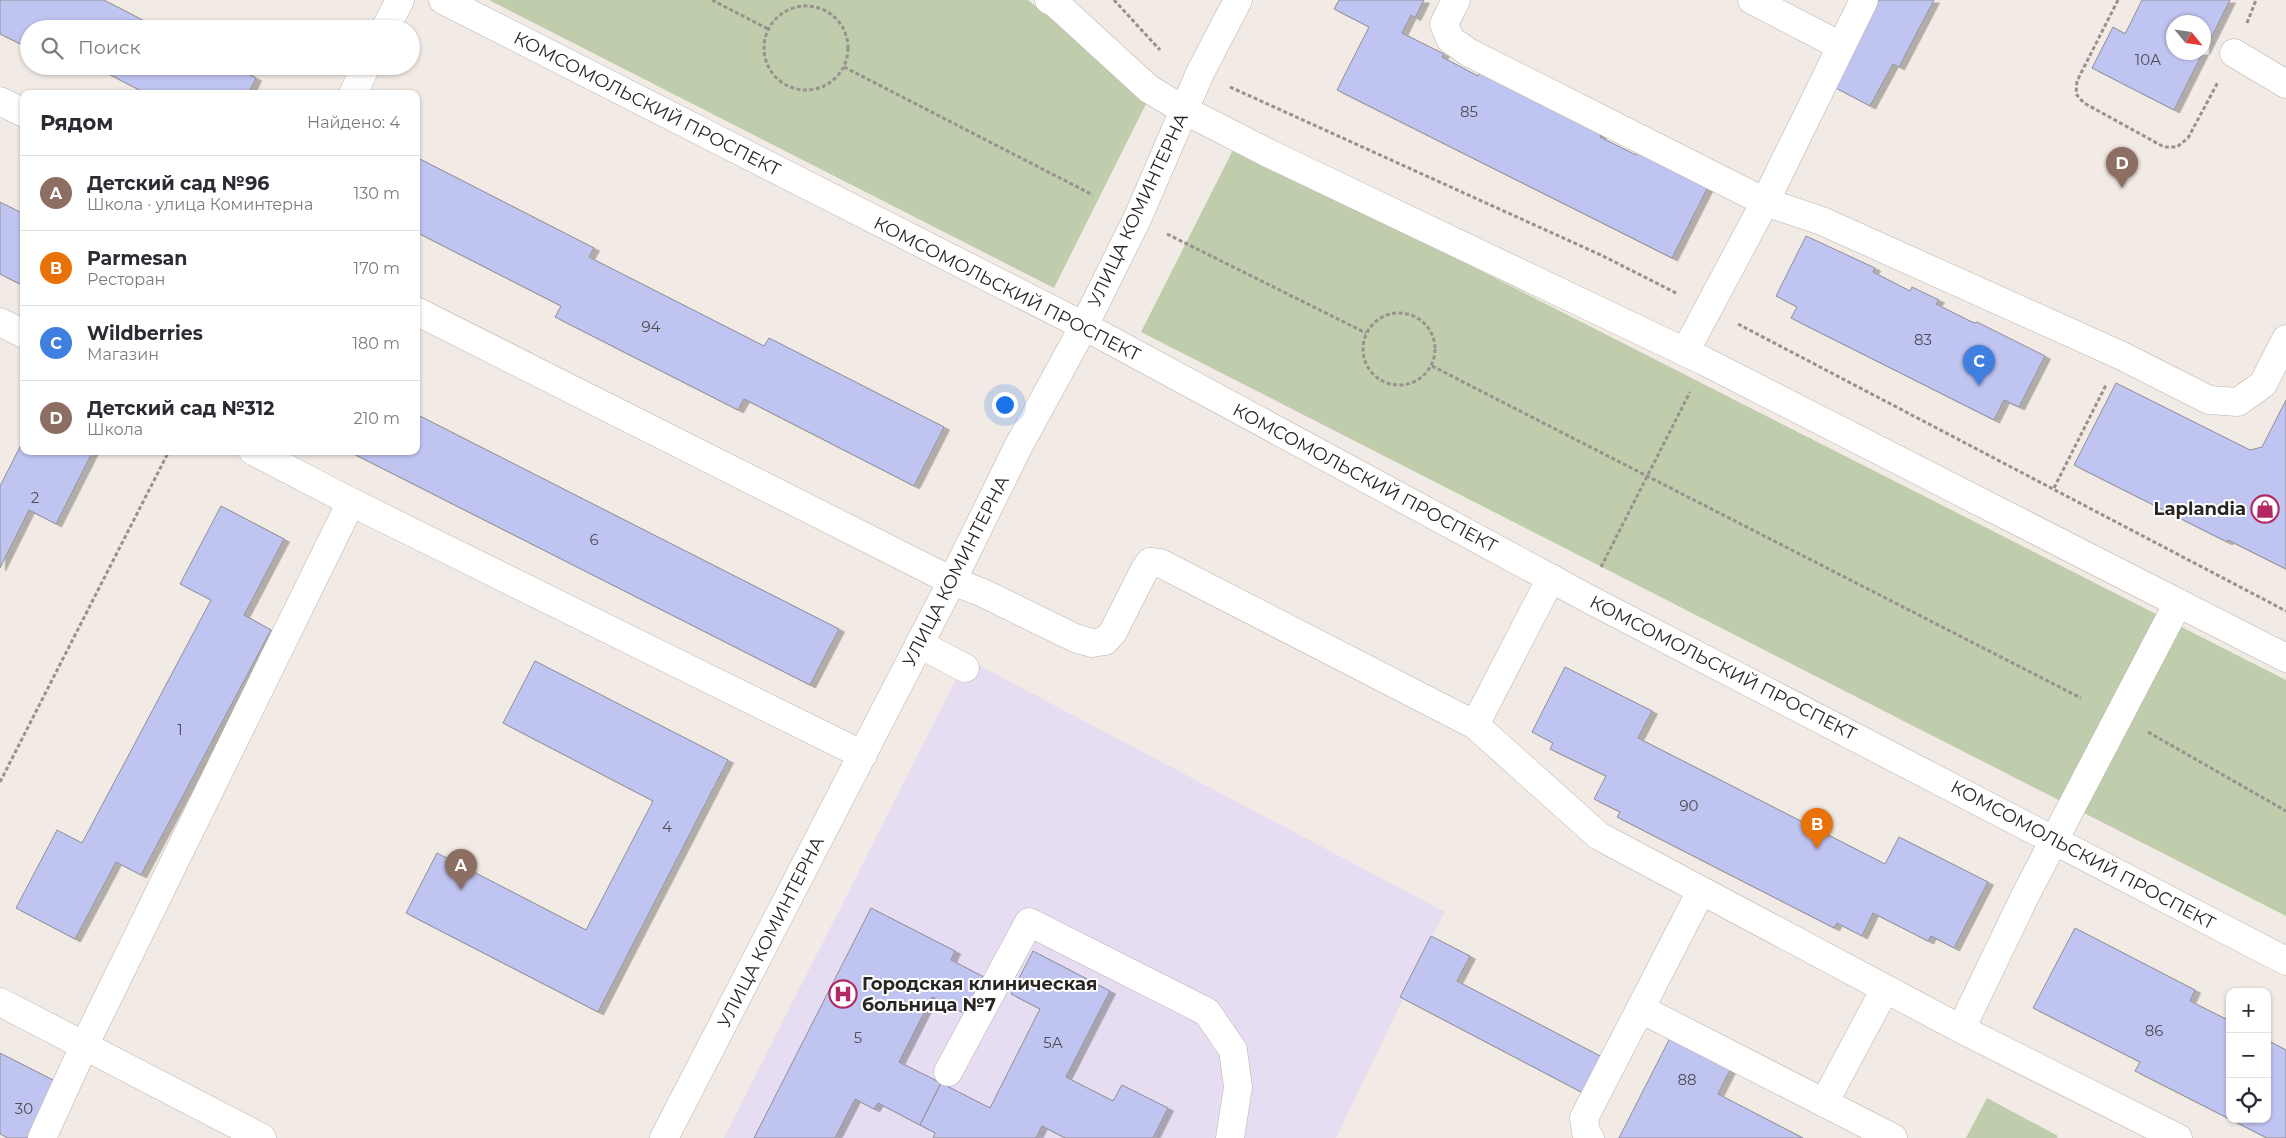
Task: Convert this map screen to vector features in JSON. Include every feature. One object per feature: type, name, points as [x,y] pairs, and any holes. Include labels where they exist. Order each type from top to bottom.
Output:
[{"type":"street","points":[[390,20],[400,0]]},
{"type":"street","name":"КОМСОМОЛЬСКИЙ ПРОСПЕКТ","points":[[443,0],[1084,326],[1551,578],[2286,961]]},
{"type":"street","points":[[1049,0],[1055,3],[1149,89],[1184,110],[1268,153],[1685,352],[2286,658]]},
{"type":"street","name":"УЛИЦА КОМИНТЕРНА","points":[[664,1138],[863,755],[1018,447],[1084,326],[1138,217],[1200,73],[1238,0]]},
{"type":"street","points":[[1456,0],[1444,24],[1450,39],[1468,52],[1764,202],[1822,221],[2120,355],[2209,400],[2238,402],[2263,384],[2286,339]]},
{"type":"street","points":[[1752,0],[1841,46]]},
{"type":"street","points":[[1685,352],[1764,202],[1864,0]]},
{"type":"street","points":[[2234,53],[2286,84]]},
{"type":"street","points":[[355,90],[362,75]]},
{"type":"street","points":[[0,102],[20,111]]},
{"type":"street","points":[[420,313],[952,581],[983,593],[1074,638],[1092,644],[1105,641],[1113,632],[1144,569],[1150,562],[1160,563],[1475,724],[1599,836],[1961,1029],[2178,1138]]},
{"type":"street","points":[[261,455],[351,502],[863,755]]},
{"type":"street","points":[[42,1138],[84,1046],[351,502]]},
{"type":"street","points":[[1475,724],[1551,578]]},
{"type":"street","points":[[1961,1029],[2026,894],[2056,840],[2178,603]]},
{"type":"street","points":[[919,644],[964,668]]},
{"type":"street","points":[[1590,1138],[1586,1132],[1584,1118],[1701,891]]},
{"type":"street","points":[[948,1072],[1029,922],[1206,1012],[1233,1050],[1238,1087],[1230,1138]]},
{"type":"street","points":[[1824,1103],[1886,989]]},
{"type":"street","points":[[0,1002],[262,1138]]},
{"type":"street","points":[[1641,1009],[1893,1138]]},
{"type":"path","points":[[712,0],[768,29]]},
{"type":"path","points":[[1114,0],[1162,53]]},
{"type":"path","points":[[2118,0],[2076,81],[2076,94],[2084,103],[2164,147],[2177,147],[2188,138],[2234,53]]},
{"type":"path","points":[[803,6],[818,8],[831,14],[841,25],[847,38],[848,53],[844,67],[834,79],[822,87],[808,90],[793,89],[780,82],[770,71],[764,58],[764,43],[768,29],[777,17],[789,9],[803,6]]},
{"type":"path","points":[[844,67],[1093,195]]},
{"type":"path","points":[[1224,84],[1603,256],[2054,488],[2286,611]]},
{"type":"path","points":[[1163,232],[1366,333]]},
{"type":"path","points":[[1679,294],[1683,286]]},
{"type":"path","points":[[1402,312],[1416,316],[1427,325],[1434,338],[1436,352],[1432,366],[1423,377],[1410,384],[1396,386],[1382,382],[1371,373],[1364,361],[1362,346],[1366,333],[1375,321],[1388,314],[1402,312]]},
{"type":"path","points":[[2054,488],[2120,355]]},
{"type":"path","points":[[1432,366],[2081,698]]},
{"type":"path","points":[[1601,567],[1691,389]]},
{"type":"path","points":[[0,782],[167,455]]},
{"type":"path","points":[[2147,732],[2286,811]]},
{"type":"shaded area","points":[[969,660],[1445,912],[1400,997],[1403,999],[1336,1138],[724,1138],[956,679],[959,680]]},
{"type":"green space","points":[[489,0],[1028,0],[1149,98],[1054,288]]},
{"type":"green space","points":[[1235,146],[2286,680],[2286,916],[1141,332]]},
{"type":"green space","points":[[1987,1098],[2058,1136],[2057,1138],[1966,1138]]},
{"type":"building","points":[[0,0],[104,0],[143,20],[20,20],[20,44],[0,34]]},
{"type":"building","points":[[1339,0],[1424,0],[1415,18],[1411,15],[1402,33],[1444,54],[1442,57],[1478,76],[1480,72],[1602,133],[1600,137],[1636,155],[1638,152],[1708,187],[1672,258],[1337,90],[1369,27],[1334,9]]},
{"type":"building","points":[[1879,0],[1934,0],[1899,67],[1893,64],[1870,106],[1834,87]]},
{"type":"building","points":[[2142,0],[2230,0],[2211,38],[2211,15],[2166,15],[2166,60],[2199,60],[2174,110],[2092,68],[2113,27],[2125,34]]},
{"type":"building","points":[[110,75],[250,75],[256,78],[250,90],[139,90]]},
{"type":"building","points":[[420,159],[594,248],[589,257],[764,346],[769,338],[944,427],[914,486],[744,399],[738,410],[555,317],[561,306],[420,234]]},
{"type":"building","points":[[0,202],[20,212],[20,284],[0,274]]},
{"type":"building","points":[[1806,236],[1875,268],[1873,272],[1910,291],[1912,287],[1939,300],[1936,304],[2045,356],[2019,407],[2004,400],[1994,420],[1791,318],[1797,307],[1776,296]]},
{"type":"building","points":[[2116,383],[2250,450],[2262,447],[2286,400],[2286,569],[2228,540],[2227,542],[2074,465]]},
{"type":"building","points":[[420,416],[839,629],[810,685],[356,455],[420,455]]},
{"type":"building","points":[[20,447],[20,455],[91,455],[56,524],[29,510],[0,568],[0,486]]},
{"type":"building","points":[[221,506],[284,539],[244,615],[271,630],[141,875],[116,862],[75,939],[16,908],[57,830],[82,843],[211,600],[180,584]]},
{"type":"building","points":[[535,661],[728,760],[598,1012],[406,913],[437,853],[586,930],[653,801],[503,723]]},
{"type":"building","points":[[1565,667],[1652,711],[1638,738],[1885,864],[1899,837],[1988,882],[1954,948],[1931,936],[1928,941],[1873,913],[1862,936],[1837,923],[1834,928],[1617,817],[1620,812],[1594,799],[1606,776],[1550,749],[1553,743],[1532,732]]},
{"type":"building","points":[[871,908],[955,951],[951,960],[984,977],[966,1014],[932,997],[899,1062],[941,1083],[920,1125],[878,1103],[874,1109],[855,1099],[835,1138],[754,1138]]},
{"type":"building","points":[[2075,928],[2195,990],[2190,1001],[2226,1019],[2226,1117],[2135,1071],[2140,1062],[2033,1008]]},
{"type":"building","points":[[1431,936],[1470,956],[1457,981],[1602,1057],[1583,1093],[1400,997]]},
{"type":"building","points":[[1033,951],[1110,991],[1066,1077],[1113,1101],[1122,1085],[1168,1108],[1153,1138],[1065,1138],[1042,1126],[1036,1138],[933,1138],[935,1133],[920,1125],[941,1083],[990,1108],[1040,1009],[1011,994]]},
{"type":"building","points":[[1671,1036],[1732,1066],[1718,1094],[1803,1138],[1619,1138]]},
{"type":"building","points":[[2271,1042],[2286,1050],[2286,1138],[2267,1138],[2237,1123],[2271,1123]]},
{"type":"building","points":[[0,1053],[61,1084],[33,1138],[8,1138],[0,1134]]},
{"type":"place","name":"Детский сад №312","points":[[2122,188]]},
{"type":"place","name":"Wildberries","points":[[1979,386]]},
{"type":"place","name":"Laplandia","points":[[2265,509]]},
{"type":"place","name":"Parmesan","points":[[1817,849]]},
{"type":"place","name":"Детский сад №96","points":[[461,890]]},
{"type":"place","name":"Городская клиническая больница №7","points":[[843,994]]}]
